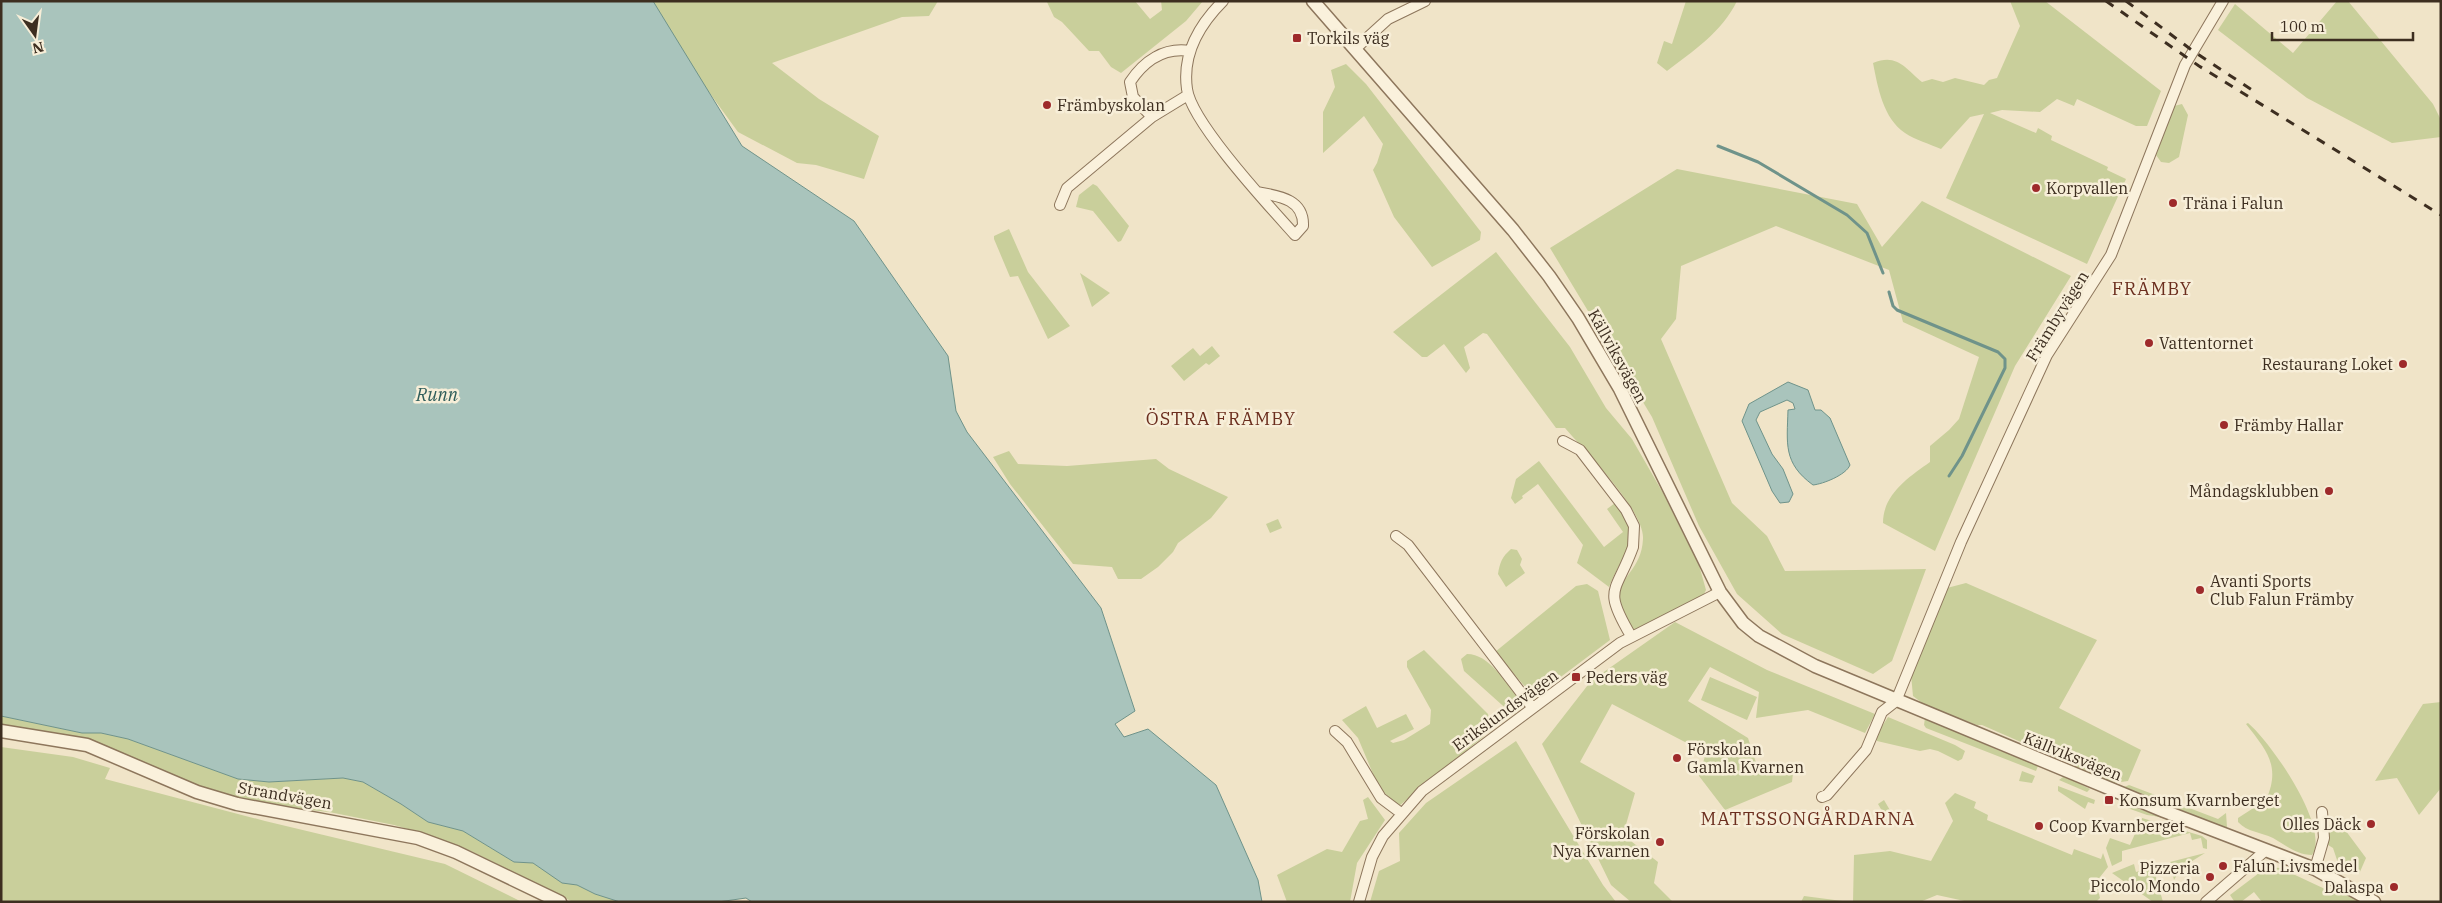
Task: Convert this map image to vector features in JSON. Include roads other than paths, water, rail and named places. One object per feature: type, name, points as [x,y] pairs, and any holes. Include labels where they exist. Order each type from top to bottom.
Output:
[{"type":"street","points":[[1223,1],[1200,28],[1190,51],[1186,63],[1188,95],[1205,127],[1257,192],[1295,235],[1304,226],[1304,217],[1299,207],[1280,197],[1257,192]]},
{"type":"street","name":"Källviksvägen","points":[[1313,1],[1513,230],[1549,276],[1578,318],[1620,389],[1720,592],[1743,623],[1769,643],[1815,666],[2164,811],[2315,869],[2374,902]]},
{"type":"street","points":[[1355,49],[1388,19],[1425,1]]},
{"type":"street","name":"Främbyvägen","points":[[1896,701],[1961,542],[2043,363],[2111,256],[2185,65],[2221,2]]},
{"type":"street","points":[[1152,117],[1133,97],[1130,82],[1137,72],[1164,52],[1190,51]]},
{"type":"street","points":[[1060,205],[1067,188],[1152,117],[1188,95]]},
{"type":"street","points":[[1563,441],[1580,450],[1632,521],[1635,539],[1633,547],[1613,594],[1615,608],[1631,636]]},
{"type":"street","points":[[1396,536],[1408,544],[1532,707]]},
{"type":"street","name":"Erikslundsvägen","points":[[1359,902],[1376,849],[1401,813],[1422,791],[1532,707],[1631,636],[1720,592]]},
{"type":"street","points":[[1822,797],[1827,795],[1866,750],[1882,712],[1896,701]]},
{"type":"street","name":"Strandvägen","points":[[1,731],[32,734],[87,744],[197,792],[237,804],[418,838],[456,852],[560,902]]},
{"type":"street","points":[[1335,731],[1347,742],[1381,798],[1401,813]]},
{"type":"street","points":[[2315,869],[2324,838],[2322,812]]},
{"type":"street","points":[[2206,902],[2266,850]]},
{"type":"water","name":"Runn","points":[[1,1],[653,1],[742,146],[854,221],[948,356],[956,411],[967,432],[1101,608],[1135,711],[1115,724],[1124,737],[1148,729],[1216,785],[1258,880],[1262,902],[752,902],[746,898],[718,902],[620,902],[595,894],[577,885],[562,883],[533,863],[514,862],[463,831],[428,822],[363,782],[343,778],[269,782],[238,779],[128,739],[101,733],[82,733],[1,716]]},
{"type":"water","points":[[1788,382],[1808,390],[1815,410],[1821,410],[1830,418],[1850,465],[1844,472],[1828,481],[1813,485],[1796,469],[1789,452],[1787,433],[1788,410],[1795,409],[1793,403],[1787,400],[1760,412],[1756,420],[1772,454],[1783,469],[1793,494],[1789,502],[1780,503],[1772,491],[1742,421],[1749,404]]},
{"type":"waterway","points":[[1718,146],[1758,162],[1847,215],[1867,233],[1883,273]]},
{"type":"waterway","points":[[1889,292],[1893,306],[1897,310],[1998,352],[2005,359],[2005,368],[1962,456],[1949,476]]},
{"type":"railway","points":[[2106,1],[2199,66],[2441,215]]},
{"type":"railway","points":[[2126,1],[2193,51],[2252,90]]},
{"type":"place","name":"Torkils väg","points":[[1297,38]]},
{"type":"place","name":"Främbyskolan","points":[[1047,105]]},
{"type":"place","name":"Korpvallen","points":[[2036,188]]},
{"type":"place","name":"Träna i Falun","points":[[2173,203]]},
{"type":"place","name":"Vattentornet","points":[[2149,343]]},
{"type":"place","name":"Restaurang Loket","points":[[2403,364]]},
{"type":"place","name":"Främby Hallar","points":[[2224,425]]},
{"type":"place","name":"Måndagsklubben","points":[[2329,491]]},
{"type":"place","name":"Avanti Sports Club Falun Främby","points":[[2200,590]]},
{"type":"place","name":"Peders väg","points":[[1576,677]]},
{"type":"place","name":"Förskolan Gamla Kvarnen","points":[[1677,758]]},
{"type":"place","name":"Konsum Kvarnberget","points":[[2109,800]]},
{"type":"place","name":"Olles Däck","points":[[2371,824]]},
{"type":"place","name":"Coop Kvarnberget","points":[[2039,826]]},
{"type":"place","name":"Förskolan Nya Kvarnen","points":[[1660,842]]},
{"type":"place","name":"Falun Livsmedel","points":[[2223,866]]},
{"type":"place","name":"Pizzeria Piccolo Mondo","points":[[2210,877]]},
{"type":"place","name":"Dalaspa","points":[[2394,887]]},
{"type":"district","name":"FRÄMBY","points":[[2152,289]]},
{"type":"district","name":"ÖSTRA FRÄMBY","points":[[1221,419]]},
{"type":"district","name":"MATTSSONGÅRDARNA","points":[[1808,819]]}]
